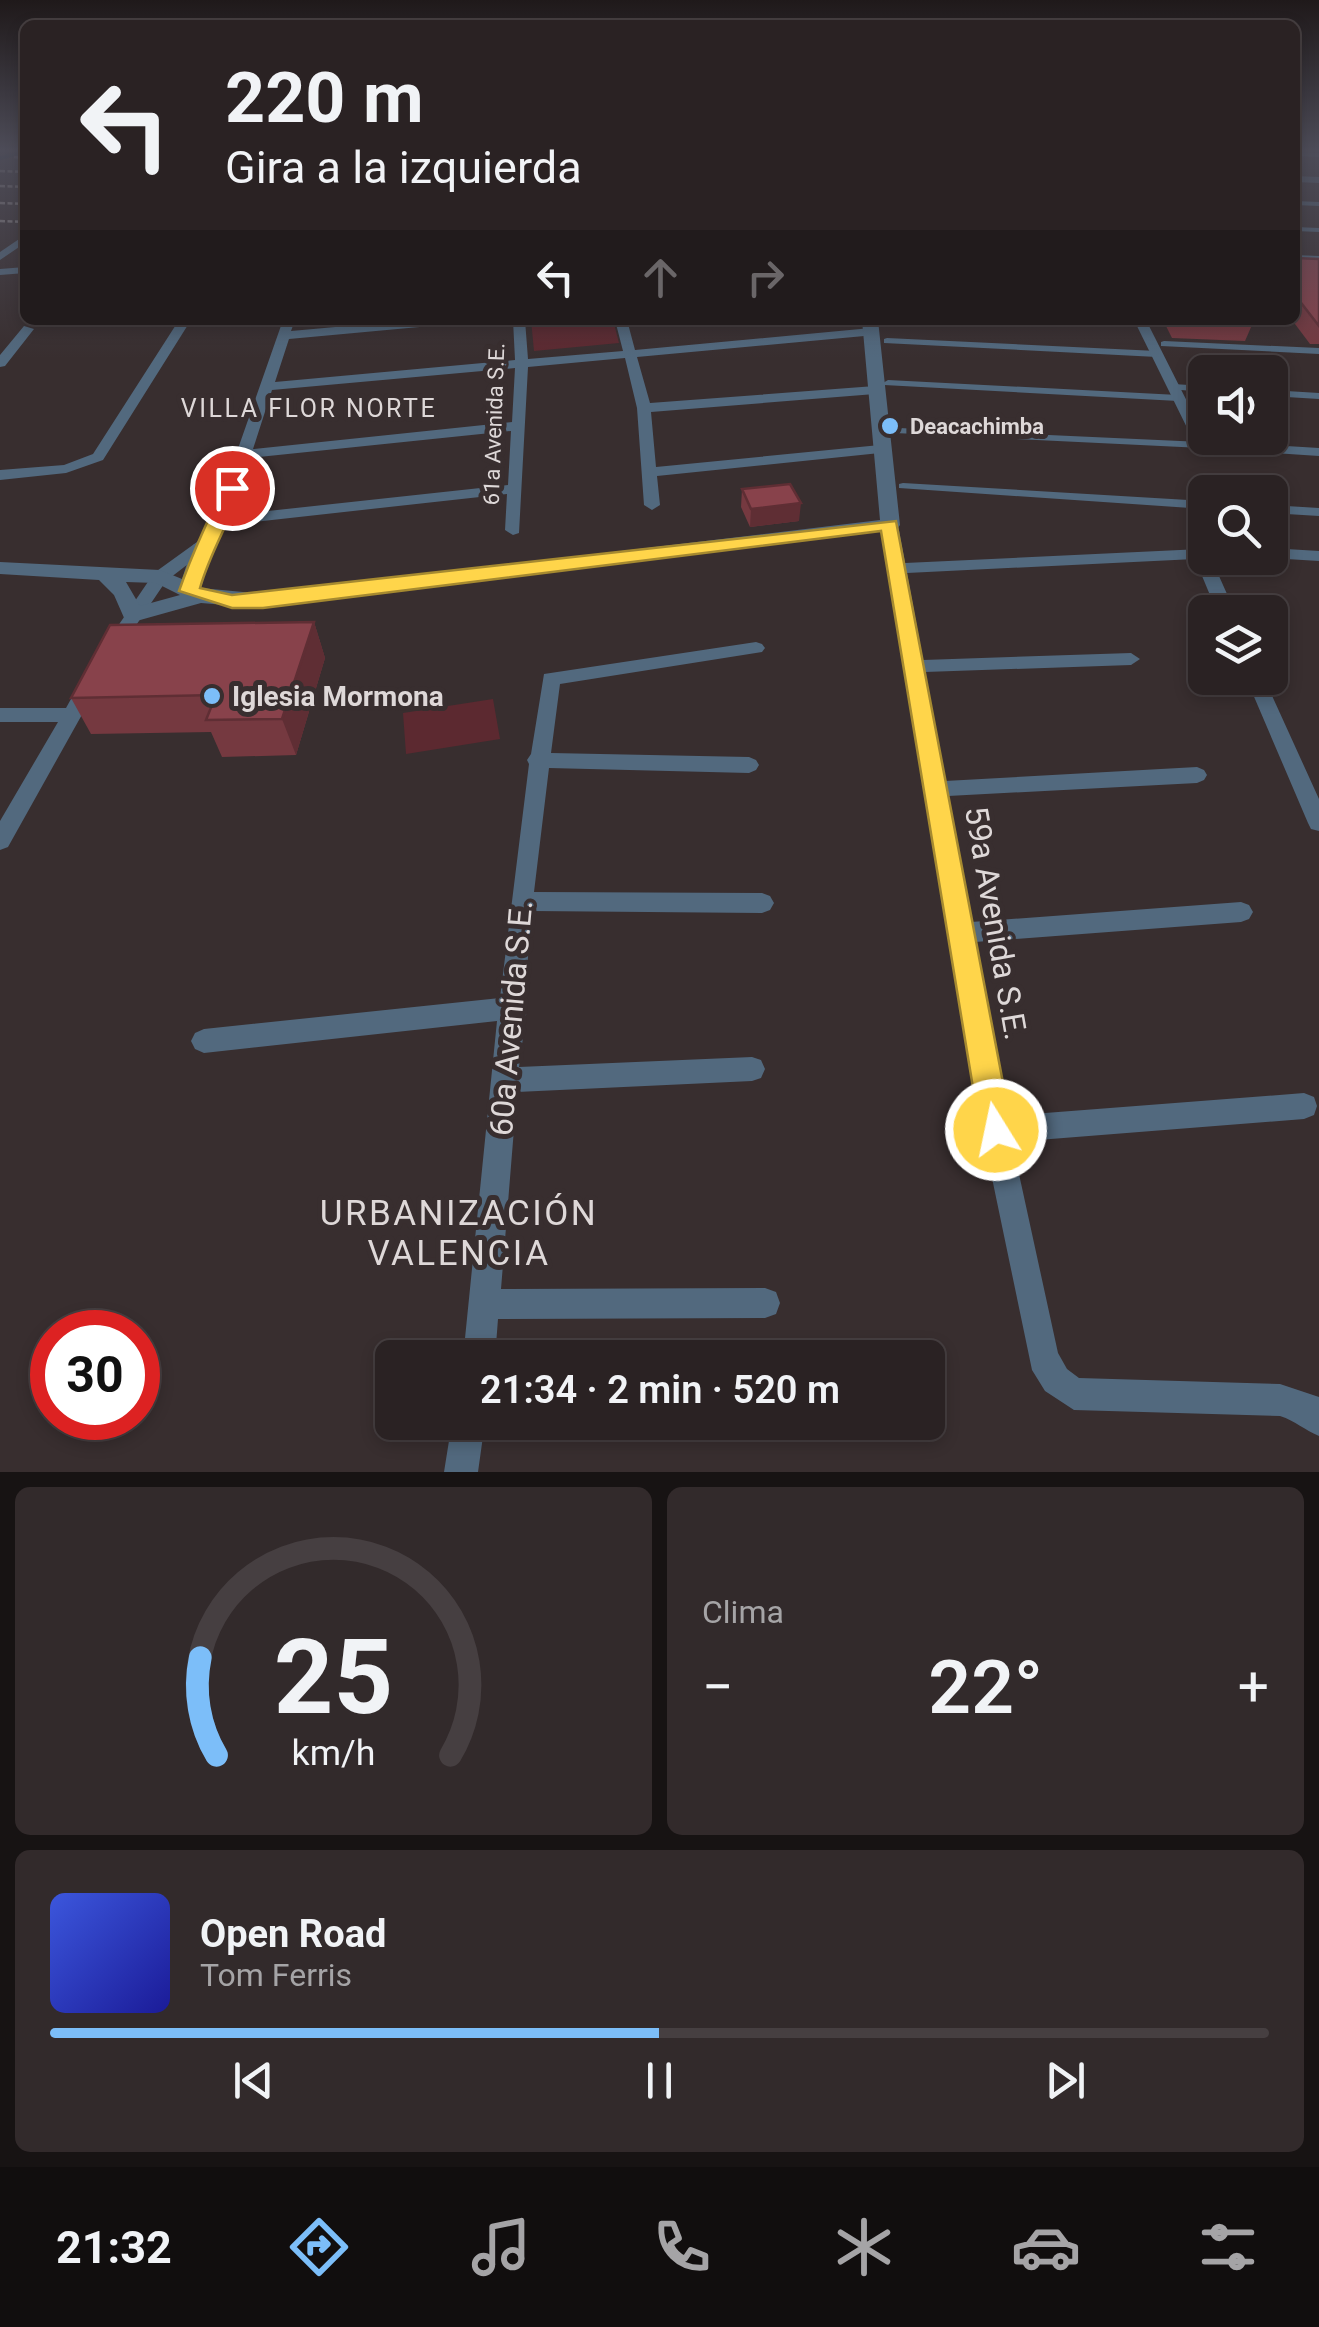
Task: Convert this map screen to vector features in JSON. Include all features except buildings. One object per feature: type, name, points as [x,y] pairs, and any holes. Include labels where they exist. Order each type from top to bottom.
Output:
[{"type":"street","points":[[0,258],[20,242]]},
{"type":"street","points":[[0,475],[66,470],[98,457],[182,325]]},
{"type":"street","points":[[0,841],[70,715],[133,615],[160,577],[203,545],[221,521],[287,325]]},
{"type":"street","points":[[283,336],[399,325]]},
{"type":"street","name":"61a Avenida S.E.","points":[[512,530],[522,363],[519,325]]},
{"type":"street","points":[[622,325],[644,408],[652,505]]},
{"type":"street","points":[[1143,325],[1160,349],[1188,416]]},
{"type":"street","points":[[0,363],[28,329]]},
{"type":"street","points":[[264,387],[876,331],[1160,349],[1314,351],[1319,364]]},
{"type":"street","name":"59a Avenida S.E.","points":[[876,331],[882,386],[880,449],[890,525],[996,1130],[1043,1360],[1056,1380],[1074,1394],[1102,1398],[1280,1400],[1307,1408],[1319,1420]]},
{"type":"street","points":[[644,408],[882,386],[1188,391]]},
{"type":"street","points":[[1288,394],[1319,396]]},
{"type":"street","points":[[244,454],[516,426]]},
{"type":"street","points":[[899,431],[1188,443]]},
{"type":"street","points":[[651,472],[880,449]]},
{"type":"street","points":[[1288,450],[1319,452]]},
{"type":"street","points":[[904,486],[1188,504]]},
{"type":"street","points":[[221,521],[514,490]]},
{"type":"street","points":[[1288,510],[1319,512]]},
{"type":"street","points":[[0,568],[160,577],[195,593],[263,602],[890,525]]},
{"type":"street","points":[[195,593],[203,545]]},
{"type":"street","points":[[899,568],[1188,555]]},
{"type":"street","points":[[1288,555],[1319,556]]},
{"type":"street","points":[[105,574],[124,592],[133,615]]},
{"type":"street","points":[[133,615],[195,593]]},
{"type":"street","name":"60a Avenida S.E.","points":[[481,1340],[521,901],[551,678],[756,648]]},
{"type":"street","points":[[917,666],[1131,659]]},
{"type":"street","points":[[1263,695],[1319,823]]},
{"type":"street","points":[[0,715],[70,715]]},
{"type":"street","points":[[537,760],[749,765]]},
{"type":"street","points":[[938,789],[1196,776]]},
{"type":"street","points":[[521,901],[762,903]]},
{"type":"street","points":[[962,933],[1241,912]]},
{"type":"street","points":[[204,1041],[514,1008]]},
{"type":"street","points":[[505,1080],[752,1069]]},
{"type":"street","points":[[996,1130],[1304,1106]]},
{"type":"street","points":[[487,1304],[765,1303]]},
{"type":"street","points":[[461,1472],[465,1440]]},
{"type":"shaded area","points":[[531,325],[614,325],[619,343],[534,351]]},
{"type":"shaded area","points":[[493,699],[500,739],[406,754],[403,713]]},
{"type":"place","name":"Deacachimba","points":[[890,426]]},
{"type":"place","name":"Iglesia Mormona","points":[[212,696]]},
{"type":"district","name":"VILLA FLOR NORTE","points":[[309,408]]},
{"type":"district","name":"URBANIZACIÓN VALENCIA","points":[[459,1233]]},
{"type":"route","points":[[232,488],[221,521],[203,545],[191,574],[189,591],[232,602],[263,602],[890,525],[996,1130]]}]
